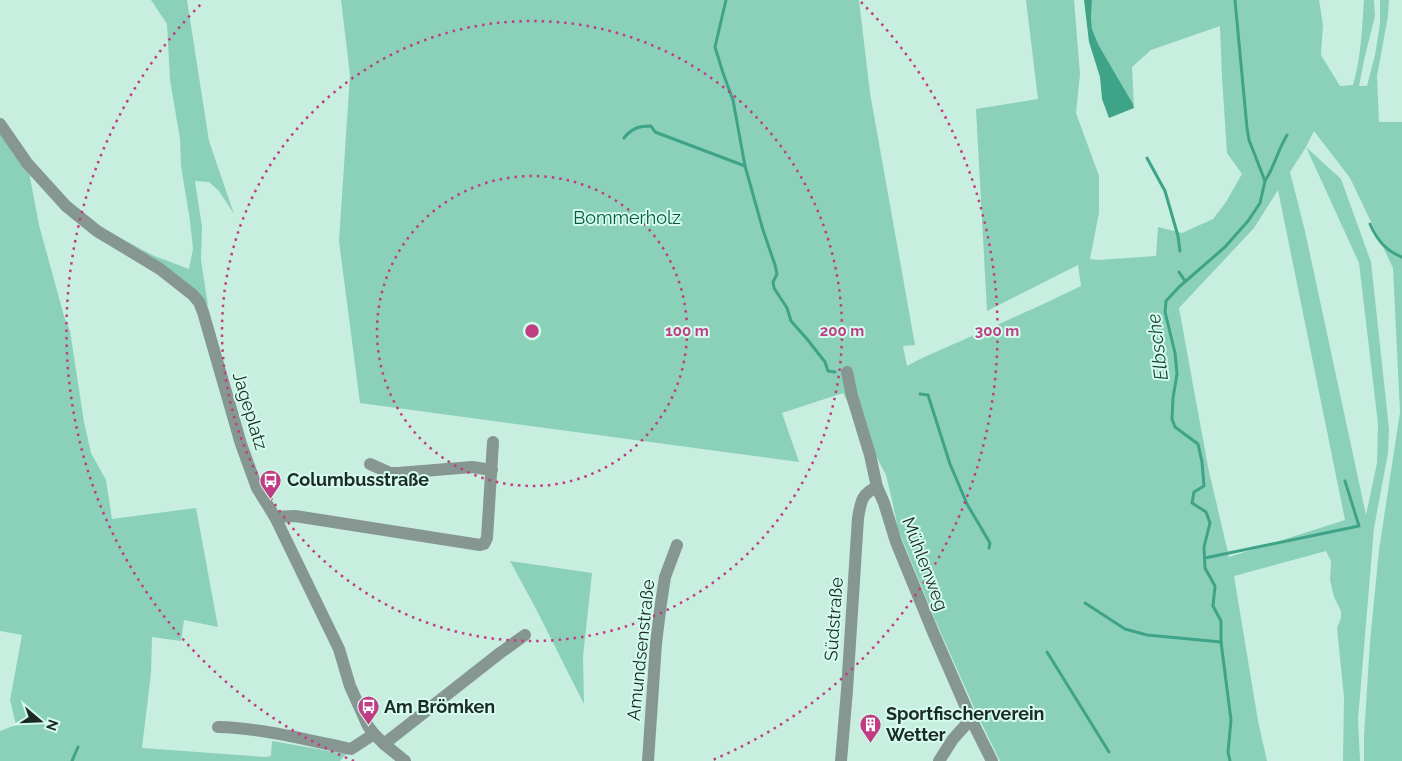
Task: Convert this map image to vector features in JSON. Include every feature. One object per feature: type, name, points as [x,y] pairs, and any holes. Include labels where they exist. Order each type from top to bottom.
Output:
[{"type":"street","name":"Jageplatz","points":[[0,124],[27,162],[66,206],[97,231],[160,269],[199,302],[240,444],[257,488],[275,517],[339,649],[350,686],[368,726],[384,744],[405,761]]},
{"type":"street","name":"Mühlenweg","points":[[847,372],[852,396],[870,455],[876,487],[884,503],[896,542],[971,719],[992,761]]},
{"type":"street","points":[[275,517],[295,516],[484,544],[487,538],[493,442]]},
{"type":"street","points":[[370,464],[390,473],[472,467],[492,470]]},
{"type":"street","name":"Südstraße","points":[[841,761],[858,518],[864,496],[868,491],[876,487]]},
{"type":"street","name":"Amundsenstraße","points":[[648,761],[656,643],[661,603],[665,577],[677,545]]},
{"type":"street","points":[[384,744],[492,658],[526,634]]},
{"type":"street","points":[[939,761],[953,739],[971,719]]},
{"type":"street","points":[[218,727],[233,727],[351,750],[374,734]]},
{"type":"green space","points":[[151,0],[187,0],[209,141],[234,214],[219,191],[209,182],[195,181],[202,227],[201,260],[208,306],[188,287],[108,231],[152,255],[189,269],[193,249],[181,166],[180,139],[170,80],[167,24]]},
{"type":"green space","name":"Bommerholz","points":[[341,0],[859,0],[870,93],[915,345],[903,346],[907,366],[1081,286],[1078,265],[987,311],[976,109],[1038,99],[1026,0],[1074,0],[1080,74],[1076,113],[1099,176],[1099,213],[1090,259],[1098,260],[1156,256],[1158,227],[1182,233],[1213,219],[1226,202],[1242,174],[1227,153],[1220,26],[1151,50],[1132,67],[1134,108],[1098,44],[1092,29],[1092,0],[1319,0],[1323,25],[1321,55],[1340,86],[1353,85],[1362,32],[1364,0],[1374,0],[1375,16],[1359,86],[1367,86],[1380,24],[1380,0],[1389,0],[1388,16],[1377,76],[1379,122],[1402,122],[1402,761],[1364,761],[1370,642],[1379,550],[1400,412],[1393,268],[1350,178],[1314,131],[1306,147],[1341,179],[1371,262],[1389,429],[1388,453],[1374,528],[1358,719],[1360,761],[1343,761],[1344,697],[1337,628],[1341,618],[1341,611],[1334,597],[1330,580],[1331,561],[1326,551],[1234,576],[1258,721],[1267,761],[1000,761],[936,622],[898,529],[886,475],[843,393],[782,413],[799,462],[360,403],[339,241],[350,75]],"holes":[[[1306,147],[1359,263],[1378,424],[1377,463],[1366,515],[1305,231],[1290,172]],[[1278,190],[1345,520],[1229,557],[1208,467],[1179,308],[1254,228]]]},
{"type":"green space","points":[[0,130],[29,172],[39,225],[64,316],[70,331],[84,422],[91,453],[106,480],[112,519],[196,508],[218,627],[184,620],[181,641],[152,637],[151,673],[142,748],[266,757],[271,756],[272,741],[346,754],[340,761],[0,761],[0,731],[16,725],[10,700],[22,635],[0,631]]},
{"type":"green space","points":[[510,561],[592,573],[583,657],[584,704],[535,607]]},
{"type":"shaded area","points":[[1084,0],[1092,0],[1092,29],[1098,44],[1134,108],[1109,118],[1102,99],[1100,77],[1089,42]]},
{"type":"waterway","points":[[726,0],[715,47],[733,100],[745,166],[775,265],[777,274],[773,282],[774,288],[787,308],[791,321],[825,362],[828,371],[835,372]]},
{"type":"waterway","name":"Elbsche","points":[[1230,761],[1228,752],[1231,720],[1221,642],[1221,621],[1213,606],[1215,586],[1205,568],[1204,547],[1210,523],[1206,512],[1192,503],[1194,492],[1204,486],[1202,462],[1198,444],[1175,427],[1172,419],[1177,374],[1175,353],[1165,312],[1166,301],[1179,287],[1225,247],[1248,221],[1260,203],[1265,181],[1249,140],[1247,128],[1235,0]]},
{"type":"waterway","points":[[624,138],[636,128],[651,126],[655,132],[745,166]]},
{"type":"waterway","points":[[1265,181],[1287,135]]},
{"type":"waterway","points":[[1147,158],[1165,191],[1178,236],[1180,251]]},
{"type":"waterway","points":[[1370,224],[1383,244],[1391,252],[1402,257]]},
{"type":"waterway","points":[[1179,272],[1185,281]]},
{"type":"waterway","points":[[920,394],[928,395],[950,464],[967,504],[990,543],[989,548]]},
{"type":"waterway","points":[[1205,558],[1359,526],[1345,481]]},
{"type":"waterway","points":[[1085,603],[1125,629],[1147,635],[1221,642]]},
{"type":"waterway","points":[[1047,652],[1109,752]]},
{"type":"waterway","points":[[72,761],[78,747]]},
{"type":"place","name":"Columbusstraße","points":[[271,499]]},
{"type":"place","name":"Am Brömken","points":[[368,726]]},
{"type":"place","name":"Sportfischerverein Wetter","points":[[870,743]]}]
